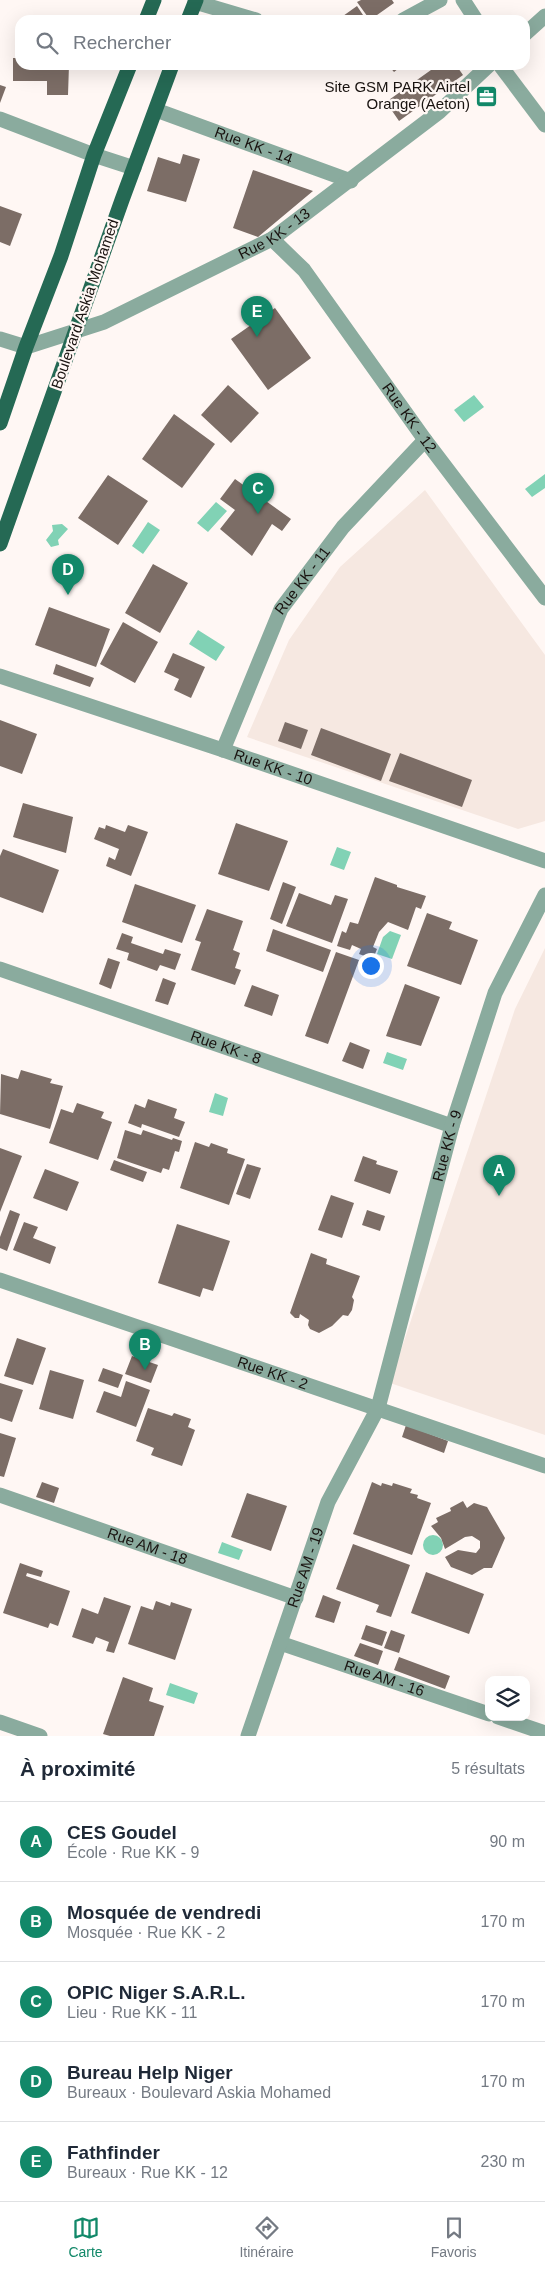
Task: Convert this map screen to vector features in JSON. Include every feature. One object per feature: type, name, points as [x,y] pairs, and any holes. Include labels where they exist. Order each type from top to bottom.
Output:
[{"type":"main road","points":[[148,15],[154,0]]},
{"type":"main road","points":[[190,15],[195,1]]},
{"type":"main road","points":[[0,423],[26,346],[61,256],[94,155],[128,70]]},
{"type":"main road","name":"Boulevard Askia Mohamed","points":[[0,544],[170,70]]},
{"type":"street","points":[[412,15],[440,0]]},
{"type":"street","points":[[195,1],[240,15]]},
{"type":"street","points":[[530,30],[545,16]]},
{"type":"street","name":"Rue KK - 13","points":[[26,346],[104,322],[272,239],[351,181],[439,112],[484,70]]},
{"type":"street","points":[[504,70],[545,125]]},
{"type":"street","name":"Rue KK - 14","points":[[156,110],[351,181]]},
{"type":"street","points":[[0,119],[94,155],[134,168]]},
{"type":"street","name":"Rue KK - 12","points":[[272,239],[304,270],[425,440],[545,598]]},
{"type":"street","points":[[0,339],[26,346]]},
{"type":"street","name":"Rue KK - 11","points":[[223,750],[281,609],[343,527],[425,440]]},
{"type":"street","name":"Rue KK - 10","points":[[0,676],[223,750],[545,861]]},
{"type":"street","name":"Rue KK - 9","points":[[378,1408],[452,1126],[495,992],[545,895]]},
{"type":"street","name":"Rue KK - 8","points":[[0,969],[452,1126]]},
{"type":"street","name":"Rue KK - 2","points":[[1,1282],[545,1466]]},
{"type":"street","name":"Rue AM - 19","points":[[248,1736],[328,1502],[378,1408]]},
{"type":"street","name":"Rue AM - 18","points":[[0,1495],[296,1598]]},
{"type":"street","name":"Rue AM - 16","points":[[280,1643],[485,1713]]},
{"type":"street","points":[[503,1721],[513,1729],[545,1733]]},
{"type":"street","points":[[0,1722],[40,1736]]},
{"type":"shaded area","points":[[474,395],[484,407],[464,422],[454,410]]},
{"type":"shaded area","points":[[545,474],[545,488],[532,497],[525,489]]},
{"type":"shaded area","points":[[425,490],[545,655],[545,821],[518,829],[247,737],[289,640],[340,567]]},
{"type":"shaded area","points":[[216,502],[227,511],[208,532],[197,523]]},
{"type":"shaded area","points":[[148,522],[160,530],[143,554],[132,546]]},
{"type":"shaded area","points":[[62,524],[68,529],[58,540],[59,545],[51,547],[46,540],[53,531],[52,525]]},
{"type":"shaded area","points":[[198,630],[225,647],[216,661],[189,644]]},
{"type":"shaded area","points":[[337,847],[351,852],[344,870],[330,865]]},
{"type":"shaded area","points":[[390,931],[401,935],[392,959],[377,954],[383,937]]},
{"type":"shaded area","points":[[545,948],[545,1435],[390,1383],[515,1009]]},
{"type":"shaded area","points":[[387,1052],[407,1059],[403,1070],[383,1063]]},
{"type":"shaded area","points":[[215,1093],[228,1098],[223,1116],[209,1112]]},
{"type":"shaded area","points":[[433,1535],[440,1538],[443,1545],[440,1552],[433,1555],[426,1552],[423,1545],[426,1538]]},
{"type":"shaded area","points":[[222,1542],[243,1550],[239,1560],[218,1553]]},
{"type":"shaded area","points":[[170,1683],[198,1693],[194,1704],[166,1695]]},
{"type":"building","points":[[361,0],[392,0],[394,3],[377,15],[366,15],[357,2]]},
{"type":"building","points":[[357,6],[363,15],[344,15]]},
{"type":"building","points":[[13,58],[15,58],[15,70],[69,70],[68,95],[47,95],[47,81],[13,81]]},
{"type":"building","points":[[431,70],[460,70],[463,75],[399,121],[386,102]]},
{"type":"building","points":[[0,85],[6,87],[0,103]]},
{"type":"building","points":[[183,154],[200,159],[186,202],[147,191],[158,157],[180,164]]},
{"type":"building","points":[[253,170],[313,191],[258,237],[233,228]]},
{"type":"building","points":[[0,206],[22,214],[10,246],[0,242]]},
{"type":"building","points":[[275,308],[311,358],[268,390],[231,339]]},
{"type":"building","points":[[228,385],[259,413],[231,443],[201,415]]},
{"type":"building","points":[[174,414],[215,444],[182,488],[142,459]]},
{"type":"building","points":[[108,475],[148,501],[118,545],[78,518]]},
{"type":"building","points":[[235,479],[291,519],[282,531],[272,524],[252,556],[220,529],[235,510],[220,499]]},
{"type":"building","points":[[153,564],[188,583],[160,633],[125,613]]},
{"type":"building","points":[[49,607],[110,629],[96,667],[35,645]]},
{"type":"building","points":[[123,622],[158,642],[135,683],[100,664]]},
{"type":"building","points":[[173,653],[205,667],[191,698],[174,690],[179,679],[164,672]]},
{"type":"building","points":[[56,664],[94,678],[90,687],[53,674]]},
{"type":"building","points":[[0,720],[37,734],[22,774],[0,766]]},
{"type":"building","points":[[285,722],[308,730],[301,749],[278,741]]},
{"type":"building","points":[[321,728],[391,754],[381,781],[311,755]]},
{"type":"building","points":[[400,753],[472,780],[462,807],[389,781]]},
{"type":"building","points":[[23,803],[73,817],[66,853],[13,837]]},
{"type":"building","points":[[236,823],[288,841],[269,891],[218,874]]},
{"type":"building","points":[[106,825],[125,832],[128,825],[148,832],[131,876],[106,866],[109,857],[115,860],[119,849],[94,839],[99,827],[105,829]]},
{"type":"building","points":[[3,849],[59,870],[43,913],[0,897],[0,856]]},
{"type":"building","points":[[375,877],[397,885],[397,887],[426,896],[421,909],[416,907],[408,930],[388,922],[379,932],[373,947],[377,949],[373,959],[359,954],[361,949],[352,945],[350,950],[337,946],[342,931],[346,933],[350,922],[358,924]]},
{"type":"building","points":[[283,882],[296,887],[282,924],[270,919]]},
{"type":"building","points":[[135,884],[196,905],[182,943],[122,922]]},
{"type":"building","points":[[299,893],[331,905],[335,895],[348,899],[332,943],[286,926]]},
{"type":"building","points":[[207,909],[243,921],[233,950],[240,953],[235,968],[241,970],[235,985],[191,970],[201,942],[195,940]]},
{"type":"building","points":[[427,913],[452,922],[449,929],[478,940],[461,985],[407,966]]},
{"type":"building","points":[[273,929],[331,950],[323,972],[266,951]]},
{"type":"building","points":[[122,933],[133,937],[131,943],[163,954],[165,949],[181,954],[175,970],[160,965],[157,971],[127,960],[129,953],[116,949]]},
{"type":"building","points":[[336,952],[359,960],[328,1044],[305,1036]]},
{"type":"building","points":[[108,958],[120,962],[111,989],[99,984]]},
{"type":"building","points":[[163,978],[176,983],[168,1005],[155,1001]]},
{"type":"building","points":[[405,984],[440,997],[421,1046],[386,1036]]},
{"type":"building","points":[[252,985],[279,995],[272,1016],[244,1006]]},
{"type":"building","points":[[350,1042],[370,1050],[363,1069],[342,1061]]},
{"type":"building","points":[[21,1070],[52,1079],[50,1083],[63,1086],[50,1129],[0,1114],[1,1074],[18,1079]]},
{"type":"building","points":[[148,1099],[177,1109],[174,1118],[185,1122],[179,1137],[142,1124],[141,1128],[128,1123],[135,1104],[145,1108]]},
{"type":"building","points":[[77,1103],[104,1112],[101,1118],[112,1122],[98,1160],[49,1143],[61,1109],[73,1113]]},
{"type":"building","points":[[125,1130],[141,1135],[143,1130],[172,1140],[173,1138],[182,1141],[179,1152],[175,1151],[169,1170],[163,1168],[161,1173],[117,1158]]},
{"type":"building","points":[[195,1142],[209,1147],[211,1143],[228,1149],[227,1153],[245,1159],[229,1205],[180,1188]]},
{"type":"building","points":[[0,1148],[22,1156],[0,1212]]},
{"type":"building","points":[[363,1156],[377,1161],[376,1164],[398,1171],[390,1194],[354,1181]]},
{"type":"building","points":[[114,1160],[147,1172],[143,1182],[110,1170]]},
{"type":"building","points":[[247,1164],[261,1168],[250,1199],[236,1194]]},
{"type":"building","points":[[45,1169],[79,1182],[67,1211],[33,1198]]},
{"type":"building","points":[[331,1195],[354,1203],[342,1238],[318,1230]]},
{"type":"building","points":[[10,1210],[20,1214],[7,1251],[0,1248],[0,1237]]},
{"type":"building","points":[[367,1210],[385,1216],[380,1231],[362,1225]]},
{"type":"building","points":[[24,1222],[38,1227],[33,1238],[56,1247],[50,1264],[13,1250]]},
{"type":"building","points":[[177,1224],[230,1241],[213,1291],[203,1288],[200,1297],[158,1283]]},
{"type":"building","points":[[311,1253],[327,1259],[326,1264],[360,1276],[352,1297],[354,1300],[352,1310],[348,1316],[343,1315],[332,1326],[319,1333],[310,1329],[308,1325],[309,1320],[300,1314],[299,1318],[295,1318],[290,1313]]},
{"type":"building","points":[[17,1338],[46,1348],[33,1385],[4,1376]]},
{"type":"building","points":[[132,1356],[158,1365],[151,1383],[125,1374]]},
{"type":"building","points":[[103,1368],[123,1375],[118,1388],[98,1381]]},
{"type":"building","points":[[50,1370],[84,1380],[73,1419],[39,1409]]},
{"type":"building","points":[[126,1381],[150,1390],[136,1427],[96,1412],[104,1391],[121,1397]]},
{"type":"building","points":[[0,1383],[23,1390],[12,1422],[0,1418]]},
{"type":"building","points":[[148,1408],[172,1416],[174,1413],[191,1419],[188,1427],[195,1430],[182,1466],[151,1455],[154,1448],[136,1441]]},
{"type":"building","points":[[406,1425],[448,1441],[444,1453],[402,1437]]},
{"type":"building","points":[[0,1433],[16,1438],[4,1477],[0,1476]]},
{"type":"building","points":[[42,1482],[59,1488],[54,1503],[36,1497]]},
{"type":"building","points":[[372,1482],[381,1486],[382,1483],[392,1486],[393,1483],[412,1489],[410,1493],[418,1495],[417,1498],[431,1503],[412,1555],[353,1534]]},
{"type":"building","points":[[247,1493],[287,1506],[271,1551],[231,1537]]},
{"type":"building","points":[[463,1501],[467,1508],[474,1503],[487,1507],[505,1538],[492,1568],[484,1568],[472,1575],[451,1567],[445,1557],[458,1550],[476,1553],[480,1548],[480,1541],[472,1536],[465,1537],[445,1549],[441,1538],[431,1526],[438,1522],[436,1518],[451,1511],[450,1508]]},
{"type":"building","points":[[353,1544],[410,1565],[391,1617],[376,1612],[379,1605],[336,1589]]},
{"type":"building","points":[[20,1563],[43,1571],[41,1577],[27,1573],[26,1576],[70,1591],[58,1626],[50,1623],[48,1628],[3,1613]]},
{"type":"building","points":[[426,1572],[484,1594],[469,1634],[411,1613]]},
{"type":"building","points":[[323,1595],[341,1602],[334,1623],[315,1617]]},
{"type":"building","points":[[104,1597],[131,1606],[114,1653],[106,1651],[109,1642],[96,1637],[93,1644],[72,1637],[82,1608],[98,1614]]},
{"type":"building","points":[[156,1601],[170,1606],[171,1602],[192,1609],[175,1660],[128,1644],[141,1606],[153,1610]]},
{"type":"building","points":[[366,1625],[387,1632],[382,1646],[361,1639]]},
{"type":"building","points":[[391,1630],[405,1635],[399,1653],[384,1648]]},
{"type":"building","points":[[360,1643],[383,1651],[378,1665],[354,1656]]},
{"type":"building","points":[[399,1657],[450,1676],[445,1689],[394,1670]]},
{"type":"building","points":[[123,1677],[153,1688],[149,1701],[164,1706],[154,1736],[110,1736],[103,1734]]},
{"type":"place","name":"Site GSM PARK Airtel Orange (Aeton)","points":[[486,96]]},
{"type":"place","name":"Fathfinder","points":[[257,337]]},
{"type":"place","name":"OPIC Niger S.A.R.L.","points":[[258,514]]},
{"type":"place","name":"Bureau Help Niger","points":[[68,595]]},
{"type":"place","name":"CES Goudel","points":[[499,1196]]},
{"type":"place","name":"Mosquée de vendredi","points":[[145,1370]]}]
